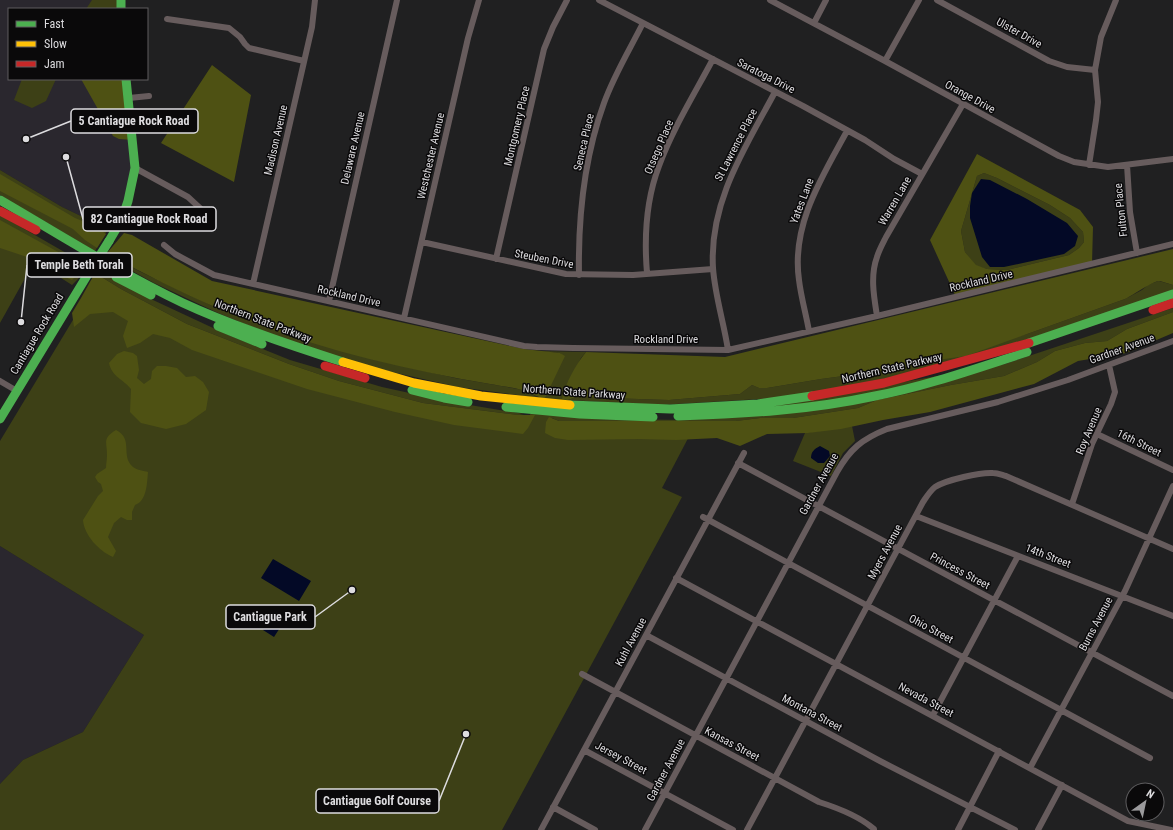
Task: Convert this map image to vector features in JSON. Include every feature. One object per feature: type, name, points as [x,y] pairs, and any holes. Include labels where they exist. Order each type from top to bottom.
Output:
[{"type":"main road","name":"Cantiague Rock Road","points":[[0,419],[122,219],[128,201],[135,168],[126,80]]},
{"type":"main road","name":"Northern State Parkway","points":[[0,200],[124,272],[179,300],[273,340],[363,369],[414,383],[536,407]]},
{"type":"main road","name":"Northern State Parkway","points":[[0,211],[132,286],[198,318],[244,337],[348,373],[444,398],[561,409],[616,416],[714,416],[789,410],[832,404],[902,390],[972,370],[1173,303]]},
{"type":"main road","name":"Northern State Parkway","points":[[561,409],[670,409],[758,404],[829,394],[884,383],[992,354],[1048,337],[1173,294]]},
{"type":"street","name":"Madison Avenue","points":[[253,284],[312,27],[315,0]]},
{"type":"street","name":"Delaware Avenue","points":[[328,301],[398,0]]},
{"type":"street","name":"Westchester Avenue","points":[[404,318],[468,38],[479,0]]},
{"type":"street","name":"Montgomery Place","points":[[496,259],[544,49],[553,27],[567,0]]},
{"type":"street","name":"Orange Drive","points":[[770,0],[1058,156],[1074,162],[1108,167],[1173,159]]},
{"type":"street","points":[[814,23],[826,0]]},
{"type":"street","points":[[885,61],[919,0]]},
{"type":"street","name":"Ulster Drive","points":[[937,0],[1049,61],[1067,67],[1095,70]]},
{"type":"street","points":[[1089,165],[1098,102],[1095,70],[1102,37],[1116,0]]},
{"type":"street","name":"Saratoga Drive","points":[[604,1],[847,131],[922,174]]},
{"type":"street","points":[[167,19],[229,28],[240,36],[245,44],[250,48],[304,61]]},
{"type":"street","name":"Seneca Place","points":[[579,275],[578,238],[582,199],[597,123],[612,84],[643,23]]},
{"type":"street","name":"Otsego Place","points":[[647,274],[645,249],[646,228],[656,175],[670,142],[712,59]]},
{"type":"street","name":"St Lawrence Place","points":[[728,350],[713,269],[714,236],[723,193],[775,92]]},
{"type":"street","points":[[128,98],[149,96]]},
{"type":"street","name":"Warren Lane","points":[[877,316],[873,287],[877,257],[886,237],[963,104]]},
{"type":"street","name":"Yates Lane","points":[[809,331],[798,280],[800,234],[813,193],[847,131]]},
{"type":"street","name":"Fulton Place","points":[[1127,165],[1130,212],[1137,253]]},
{"type":"street","points":[[135,168],[188,197],[201,209]]},
{"type":"street","name":"Steuben Drive","points":[[422,242],[555,272],[579,275],[633,275],[713,269]]},
{"type":"street","name":"Rockland Drive","points":[[164,245],[175,254],[214,275],[524,346],[537,348],[728,350],[877,316],[1173,244]]},
{"type":"street","name":"Gardner Avenue","points":[[645,830],[846,456],[858,444],[874,434],[887,429],[998,402],[1068,380],[1173,341]]},
{"type":"street","name":"Roy Avenue","points":[[1072,504],[1092,444],[1115,392],[1109,365]]},
{"type":"street","points":[[0,381],[17,391]]},
{"type":"street","name":"16th Street","points":[[1097,434],[1173,470]]},
{"type":"street","name":"Kuhl Avenue","points":[[541,830],[646,635],[705,519],[744,453]]},
{"type":"street","name":"Princess Street","points":[[738,463],[1173,696]]},
{"type":"street","name":"Myers Avenue","points":[[747,830],[898,548],[928,494],[938,486],[958,479],[986,473],[1006,476],[1173,549]]},
{"type":"street","name":"Burns Avenue","points":[[1030,768],[1122,596],[1173,486]]},
{"type":"street","name":"14th Street","points":[[916,516],[1173,616]]},
{"type":"street","name":"Ohio Street","points":[[705,519],[1150,758]]},
{"type":"street","points":[[933,715],[1018,556]]},
{"type":"street","name":"Nevada Street","points":[[676,578],[1128,821],[1171,830]]},
{"type":"street","name":"Montana Street","points":[[646,635],[806,721],[1015,830]]},
{"type":"street","name":"Kansas Street","points":[[582,674],[819,802],[834,807],[867,823],[874,829]]},
{"type":"street","name":"Jersey Street","points":[[584,750],[733,830]]},
{"type":"street","points":[[958,830],[998,751]]},
{"type":"street","points":[[1038,830],[1062,785]]},
{"type":"street","points":[[553,807],[595,830]]},
{"type":"shaded area","points":[[0,0],[121,0],[121,8],[8,8],[8,80],[126,80],[135,168],[114,232],[62,207],[0,170]]},
{"type":"shaded area","points":[[212,65],[251,95],[234,182],[161,143]]},
{"type":"shaded area","points":[[82,80],[127,80],[133,140],[119,139],[113,136]]},
{"type":"shaded area","points":[[977,154],[1080,210],[1093,227],[1092,264],[956,297],[930,240]],"holes":[[[984,173],[1050,205],[1070,218],[1083,232],[1084,242],[1079,248],[1069,255],[1007,270],[987,269],[976,265],[965,252],[961,231],[977,176]]]},
{"type":"shaded area","points":[[0,174],[75,218],[97,227],[106,234],[97,248],[73,229],[0,191]]},
{"type":"shaded area","points":[[0,220],[80,264],[79,273],[72,280],[39,261],[0,248]]},
{"type":"shaded area","points":[[124,233],[132,235],[212,281],[524,349],[560,353],[565,356],[545,398],[518,389],[420,371],[350,354],[281,333],[248,321],[189,295],[111,256],[107,253]]},
{"type":"shaded area","points":[[1173,249],[1173,285],[1160,281],[1157,282],[1125,299],[966,356],[923,362],[881,371],[767,388],[759,388],[752,385],[740,394],[669,400],[576,397],[568,400],[562,399],[571,374],[586,352],[725,357]]},
{"type":"shaded area","points":[[95,273],[121,289],[187,324],[289,364],[339,381],[423,403],[519,415],[535,415],[523,434],[454,425],[395,412],[307,389],[192,350],[170,338],[153,334],[140,343],[127,348],[123,336],[128,321],[113,312],[90,314],[74,327],[72,313]]},
{"type":"shaded area","points":[[1173,312],[1173,333],[1126,353],[1078,361],[1034,384],[930,412],[841,429],[808,433],[767,434],[740,446],[717,438],[676,440],[568,440],[555,438],[545,433],[546,422],[549,417],[559,421],[736,421],[760,418],[793,418],[858,408],[877,400],[1004,376],[1037,362],[1055,351],[1085,343],[1107,341],[1127,329]]},
{"type":"shaded area","points":[[124,351],[133,353],[137,356],[139,370],[137,378],[144,384],[151,379],[152,371],[157,366],[177,368],[186,377],[195,376],[203,382],[209,392],[206,410],[186,424],[166,429],[141,423],[130,412],[131,389],[115,375],[110,368],[109,363],[117,354]]},
{"type":"shaded area","points":[[116,430],[121,434],[126,443],[127,458],[129,463],[135,468],[148,472],[147,486],[144,496],[139,503],[135,505],[132,512],[132,520],[127,520],[121,517],[114,523],[108,537],[116,551],[113,557],[93,542],[86,531],[83,520],[98,496],[103,491],[101,484],[95,477],[106,468],[106,441],[107,438]]},
{"type":"shaded area","points":[[0,546],[144,635],[83,732],[23,760],[0,784]]},
{"type":"green space","points":[[92,0],[121,0],[121,8],[87,8]]},
{"type":"green space","points":[[22,80],[56,80],[46,101],[32,108],[14,100]]},
{"type":"green space","points":[[0,170],[62,207],[108,229],[95,251],[0,195]]},
{"type":"green space","points":[[984,173],[1050,205],[1070,218],[1083,232],[1084,242],[1079,248],[1069,255],[1007,270],[987,269],[976,266],[965,252],[961,231],[977,176]]},
{"type":"green space","points":[[0,215],[87,265],[72,285],[36,262],[33,264],[0,323]]},
{"type":"green space","points":[[107,253],[139,271],[215,307],[298,338],[372,359],[455,378],[524,390],[539,398],[458,387],[366,366],[277,337],[218,313],[154,283],[105,256]]},
{"type":"green space","points":[[97,270],[153,300],[226,334],[290,360],[382,387],[446,401],[524,414],[519,415],[423,403],[339,381],[289,364],[187,324],[121,289],[95,273]]},
{"type":"green space","points":[[1159,281],[1173,285],[1173,291],[1001,348],[866,384],[777,398],[659,405],[568,400],[576,397],[669,400],[740,394],[752,385],[759,388],[767,388],[881,371],[923,362],[1027,334],[1125,299],[1142,290],[1149,284]]},
{"type":"green space","points":[[94,285],[307,381],[525,424],[562,355],[560,353],[536,351],[586,352],[581,358],[563,396],[593,419],[689,420],[1005,364],[1173,308],[1173,312],[1127,329],[1107,341],[1085,343],[1055,351],[1037,362],[1004,376],[877,400],[858,408],[793,418],[760,418],[736,421],[559,421],[552,418],[547,427],[695,425],[662,488],[682,497],[502,830],[0,830],[0,784],[23,760],[83,732],[144,635],[0,546],[0,441]]},
{"type":"green space","points":[[852,426],[855,441],[843,453],[831,476],[793,461],[805,433]]},
{"type":"water","points":[[981,179],[990,180],[1027,199],[1067,223],[1078,236],[1075,246],[1064,254],[1004,267],[990,267],[982,257],[970,218],[972,193]]},
{"type":"water","points":[[820,446],[829,451],[830,456],[824,463],[818,463],[811,458],[813,451]]},
{"type":"water","points":[[273,559],[311,581],[299,601],[261,578]]},
{"type":"water","points":[[272,616],[283,623],[274,637],[263,630]]},
{"type":"traffic: fast","points":[[121,0],[121,8]]},
{"type":"traffic: fast","points":[[109,241],[122,219],[128,201],[135,168],[126,80]]},
{"type":"traffic: fast","points":[[0,200],[113,266],[183,303],[262,335],[343,362]]},
{"type":"traffic: fast","points":[[88,274],[109,241]]},
{"type":"traffic: fast","points":[[0,419],[88,274]]},
{"type":"traffic: fast","points":[[116,277],[151,295]]},
{"type":"traffic: fast","points":[[1029,343],[1173,294]]},
{"type":"traffic: fast","points":[[218,326],[262,344]]},
{"type":"traffic: fast","points":[[678,416],[802,408],[851,401],[933,382],[1027,352]]},
{"type":"traffic: fast","points":[[412,390],[468,402]]},
{"type":"traffic: fast","points":[[570,405],[670,409],[758,404],[812,396]]},
{"type":"traffic: fast","points":[[506,407],[580,414],[653,417]]},
{"type":"traffic: slow","points":[[343,362],[414,383],[481,396],[570,405]]},
{"type":"traffic: jam","points":[[0,211],[36,230]]},
{"type":"traffic: jam","points":[[1153,310],[1173,303]]},
{"type":"traffic: jam","points":[[812,396],[884,383],[1029,343]]},
{"type":"traffic: jam","points":[[325,366],[365,378]]},
{"type":"place","name":"5 Cantiague Rock Road","points":[[26,139]]},
{"type":"place","name":"82 Cantiague Rock Road","points":[[66,157]]},
{"type":"place","name":"Temple Beth Torah","points":[[21,322]]},
{"type":"place","name":"Cantiague Park","points":[[352,590]]},
{"type":"place","name":"Cantiague Golf Course","points":[[466,734]]}]
